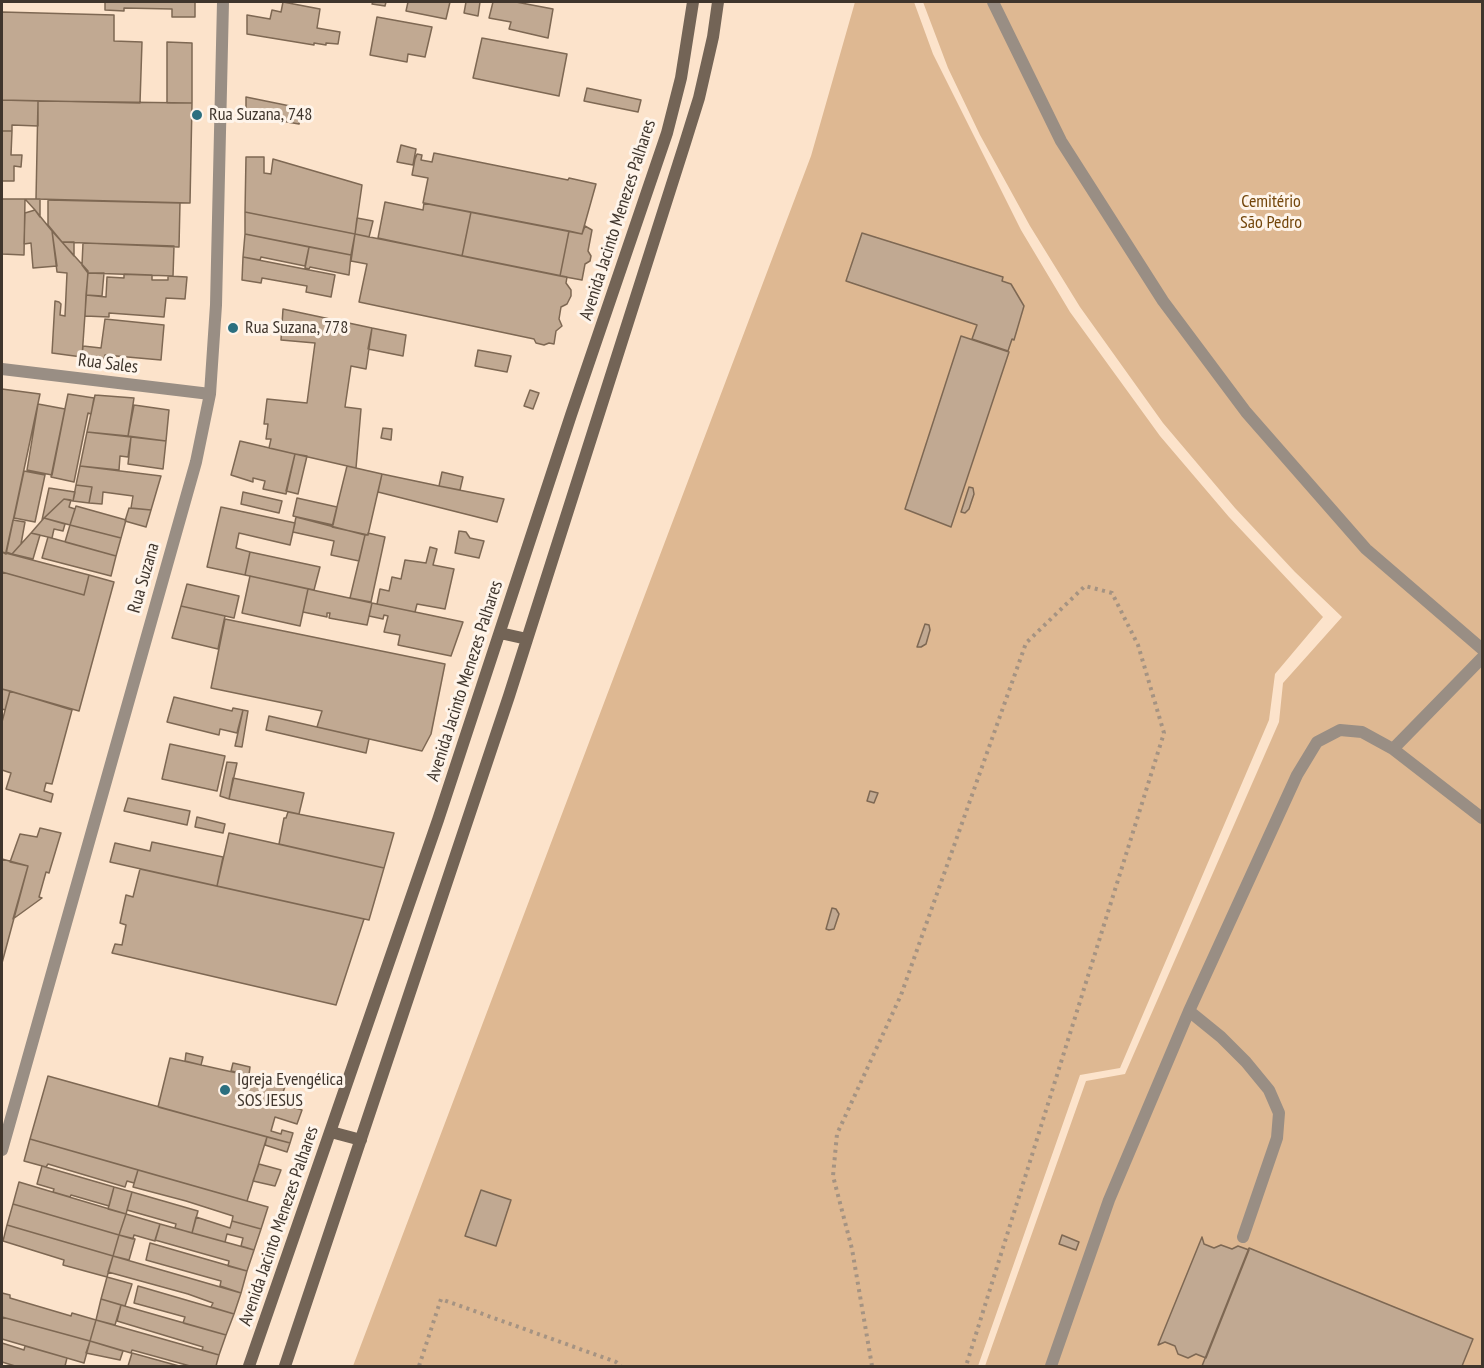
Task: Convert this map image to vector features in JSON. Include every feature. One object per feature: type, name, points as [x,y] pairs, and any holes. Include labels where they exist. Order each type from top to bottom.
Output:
[{"type":"main road","name":"Avenida Jacinto Menezes Palhares","points":[[249,1366],[438,820],[667,133],[681,78],[693,2]]},
{"type":"main road","points":[[285,1366],[527,639],[692,120],[713,37],[718,2]]},
{"type":"main road","points":[[500,633],[527,639]]},
{"type":"main road","points":[[331,1132],[361,1140]]},
{"type":"street","name":"Rua Suzana","points":[[2,1149],[196,462],[210,394],[216,305],[223,2]]},
{"type":"street","points":[[993,2],[1061,141],[1163,302],[1246,412],[1366,549],[1482,649]]},
{"type":"street","name":"Rua Sales","points":[[2,369],[210,394]]},
{"type":"street","points":[[1393,749],[1482,658]]},
{"type":"street","points":[[1051,1366],[1109,1200],[1189,1011],[1297,775],[1317,742],[1340,730],[1362,732],[1393,749],[1482,818]]},
{"type":"street","points":[[1189,1011],[1221,1037],[1246,1062],[1269,1090],[1279,1113],[1277,1138],[1243,1237]]},
{"type":"path","points":[[872,1366],[852,1249],[833,1176],[837,1134],[901,995],[1026,643],[1085,586],[1112,593],[1138,645],[1164,733],[966,1366]]},
{"type":"path","points":[[419,1366],[441,1299],[616,1362],[621,1366]]},
{"type":"green space","points":[[855,2],[914,2],[933,54],[1021,230],[1070,312],[1160,436],[1229,517],[1323,617],[1275,674],[1269,720],[1120,1068],[1080,1075],[978,1366],[353,1366],[811,156]]},
{"type":"green space","name":"Cemitério São Pedro","points":[[923,2],[1482,2],[1482,1366],[985,1366],[1086,1081],[1125,1074],[1279,722],[1283,683],[1342,617],[1295,572],[1235,508],[1163,423],[1080,307],[1030,226],[980,135],[948,68]]},
{"type":"building","points":[[105,2],[195,2],[195,17],[172,17],[172,9],[105,10]]},
{"type":"building","points":[[283,2],[320,9],[317,28],[340,32],[338,44],[314,43],[314,45],[247,34],[247,15],[270,19],[272,10],[281,12]]},
{"type":"building","points":[[373,2],[386,2],[385,6],[372,4]]},
{"type":"building","points":[[408,2],[450,2],[446,19],[406,11]]},
{"type":"building","points":[[466,2],[480,2],[478,16],[464,13]]},
{"type":"building","points":[[493,2],[516,2],[553,9],[548,38],[509,29],[511,22],[489,18]]},
{"type":"building","points":[[2,12],[114,15],[114,41],[142,42],[140,103],[2,100]]},
{"type":"building","points":[[377,17],[432,27],[425,57],[408,54],[407,62],[370,55]]},
{"type":"building","points":[[482,38],[567,54],[559,96],[473,78]]},
{"type":"building","points":[[167,42],[192,43],[192,103],[167,103]]},
{"type":"building","points":[[587,88],[641,100],[638,112],[584,101]]},
{"type":"building","points":[[246,97],[302,110],[299,124],[246,115]]},
{"type":"building","points":[[2,100],[38,101],[38,126],[12,125],[12,131],[2,131]]},
{"type":"building","points":[[38,101],[192,103],[190,203],[36,199]]},
{"type":"building","points":[[2,131],[12,131],[11,155],[22,155],[21,167],[14,166],[14,181],[2,181]]},
{"type":"building","points":[[401,145],[416,149],[413,165],[397,162]]},
{"type":"building","points":[[434,153],[596,184],[582,234],[423,203],[428,178],[412,175],[415,159],[417,154],[422,155],[421,160],[432,162]]},
{"type":"building","points":[[246,157],[264,157],[264,173],[271,174],[273,159],[362,185],[355,234],[245,212]]},
{"type":"building","points":[[2,199],[25,199],[24,255],[2,254]]},
{"type":"building","points":[[25,199],[40,199],[40,217],[35,210]]},
{"type":"building","points":[[48,200],[180,203],[179,247],[62,242],[48,225]]},
{"type":"building","points":[[385,202],[423,210],[424,203],[471,212],[462,256],[378,238]]},
{"type":"building","points":[[35,210],[52,231],[57,266],[33,268],[31,243],[24,244],[25,213]]},
{"type":"building","points":[[245,212],[355,234],[351,255],[245,234]]},
{"type":"building","points":[[471,212],[569,231],[560,276],[462,256]]},
{"type":"building","points":[[357,218],[373,221],[369,237],[355,234]]},
{"type":"building","points":[[585,226],[592,230],[588,251],[591,256],[590,261],[585,264],[582,280],[560,276],[569,231],[582,234]]},
{"type":"building","points":[[52,231],[88,271],[82,357],[52,353],[55,301],[61,304],[60,315],[65,316],[67,273],[57,272]]},
{"type":"building","points":[[862,233],[1003,277],[1002,281],[1011,284],[1024,306],[1014,340],[1012,339],[1008,351],[972,339],[977,325],[846,281]]},
{"type":"building","points":[[245,234],[309,247],[305,266],[261,257],[260,260],[243,257]]},
{"type":"building","points":[[355,234],[567,277],[566,283],[571,290],[571,296],[567,304],[561,307],[559,319],[562,326],[556,331],[554,344],[544,345],[536,343],[534,339],[359,302],[367,264],[351,261]]},
{"type":"building","points":[[62,242],[74,242],[74,256]]},
{"type":"building","points":[[83,243],[174,246],[173,276],[88,273],[82,265]]},
{"type":"building","points":[[309,247],[351,255],[349,275],[305,268]]},
{"type":"building","points":[[243,257],[335,275],[331,297],[306,292],[307,286],[262,278],[261,283],[242,280]]},
{"type":"building","points":[[88,273],[104,273],[102,296],[86,295]]},
{"type":"building","points":[[124,274],[152,275],[152,280],[168,280],[168,276],[187,277],[185,299],[166,298],[164,317],[109,313],[109,317],[85,316],[86,295],[106,297],[107,277],[124,278]]},
{"type":"building","points":[[283,309],[372,328],[366,369],[351,366],[345,407],[361,409],[356,468],[269,448],[271,439],[266,439],[268,424],[264,424],[267,399],[307,403],[315,343],[281,340]]},
{"type":"building","points":[[105,319],[164,325],[161,360],[105,355],[104,359],[82,357],[83,346],[101,348]]},
{"type":"building","points":[[372,328],[406,335],[403,356],[368,349]]},
{"type":"building","points":[[961,336],[1009,352],[951,527],[905,509]]},
{"type":"building","points":[[478,350],[511,356],[507,372],[475,366]]},
{"type":"building","points":[[2,389],[40,394],[6,554],[2,552]]},
{"type":"building","points":[[530,390],[539,393],[533,409],[524,406]]},
{"type":"building","points":[[68,394],[94,398],[91,414],[88,413],[74,482],[51,477]]},
{"type":"building","points":[[95,395],[134,398],[128,436],[87,432]]},
{"type":"building","points":[[38,404],[65,409],[52,475],[27,470]]},
{"type":"building","points":[[134,405],[169,410],[166,441],[128,436]]},
{"type":"building","points":[[383,428],[392,429],[391,440],[381,438]]},
{"type":"building","points":[[87,432],[131,437],[128,457],[120,456],[119,470],[80,466]]},
{"type":"building","points":[[131,437],[166,441],[163,469],[128,464]]},
{"type":"building","points":[[240,441],[295,454],[286,494],[263,489],[265,481],[253,478],[253,482],[231,475]]},
{"type":"building","points":[[295,454],[307,456],[298,494],[286,491]]},
{"type":"building","points":[[80,466],[161,476],[151,510],[131,508],[133,496],[103,492],[102,504],[89,503],[92,487],[76,485]]},
{"type":"building","points":[[347,466],[382,474],[368,535],[332,527]]},
{"type":"building","points":[[24,471],[45,475],[35,522],[14,518]]},
{"type":"building","points":[[442,472],[463,477],[460,490],[439,486]]},
{"type":"building","points":[[382,474],[504,499],[497,522],[378,492]]},
{"type":"building","points":[[76,485],[92,487],[89,503],[73,501]]},
{"type":"building","points":[[969,487],[973,488],[974,494],[969,509],[965,513],[961,512]]},
{"type":"building","points":[[49,488],[75,492],[73,501],[64,499],[42,520]]},
{"type":"building","points":[[243,492],[282,501],[279,513],[241,504]]},
{"type":"building","points":[[297,498],[337,507],[333,525],[293,516]]},
{"type":"building","points":[[64,499],[71,500],[69,507],[75,509],[70,525],[44,518]]},
{"type":"building","points":[[76,506],[126,520],[121,538],[70,525]]},
{"type":"building","points":[[221,507],[295,523],[290,545],[239,533],[236,548],[250,552],[245,575],[207,567]]},
{"type":"building","points":[[129,508],[151,510],[146,527],[125,521]]},
{"type":"building","points":[[296,517],[365,535],[359,561],[331,555],[334,541],[293,532]]},
{"type":"building","points":[[44,518],[65,524],[63,531],[54,529],[52,538],[31,533]]},
{"type":"building","points":[[13,520],[25,522],[21,544],[12,554],[6,552]]},
{"type":"building","points":[[70,525],[121,538],[116,556],[65,542]]},
{"type":"building","points":[[459,531],[466,532],[470,538],[484,541],[479,558],[455,553]]},
{"type":"building","points":[[31,533],[40,535],[33,559],[12,554]]},
{"type":"building","points":[[368,533],[385,537],[371,602],[350,598],[365,535]]},
{"type":"building","points":[[48,537],[116,556],[111,576],[42,558]]},
{"type":"building","points":[[430,547],[437,549],[433,565],[454,569],[445,609],[417,604],[415,612],[377,604],[380,589],[389,591],[392,577],[401,579],[405,560],[426,563]]},
{"type":"building","points":[[2,552],[89,575],[84,595],[2,572]]},
{"type":"building","points":[[250,552],[320,567],[314,590],[245,575]]},
{"type":"building","points":[[2,572],[84,595],[89,575],[114,582],[79,711],[2,689]]},
{"type":"building","points":[[250,576],[308,589],[300,626],[242,613]]},
{"type":"building","points":[[187,584],[239,596],[234,618],[181,606]]},
{"type":"building","points":[[308,589],[372,603],[367,625],[329,618],[330,613],[327,613],[327,617],[303,612]]},
{"type":"building","points":[[372,603],[463,622],[451,656],[398,645],[400,635],[384,632],[388,616],[384,615],[383,619],[369,616]]},
{"type":"building","points":[[181,606],[225,616],[218,649],[172,638]]},
{"type":"building","points":[[225,619],[445,664],[431,734],[422,751],[317,727],[322,711],[211,688]]},
{"type":"building","points":[[925,624],[929,625],[930,630],[926,644],[917,647]]},
{"type":"building","points":[[2,689],[10,691],[5,710],[2,709]]},
{"type":"building","points":[[10,691],[72,710],[52,784],[46,783],[44,791],[53,794],[51,802],[6,789],[11,773],[2,770],[2,722]]},
{"type":"building","points":[[174,697],[232,711],[233,708],[243,710],[237,733],[220,729],[219,735],[167,722]]},
{"type":"building","points":[[243,710],[248,711],[242,747],[235,746]]},
{"type":"building","points":[[269,716],[369,739],[366,753],[266,730]]},
{"type":"building","points":[[170,744],[225,756],[217,791],[162,779]]},
{"type":"building","points":[[227,762],[237,763],[229,799],[220,796]]},
{"type":"building","points":[[233,778],[304,793],[299,814],[229,799]]},
{"type":"building","points":[[870,791],[878,793],[874,803],[867,801]]},
{"type":"building","points":[[128,798],[190,811],[187,825],[124,811]]},
{"type":"building","points":[[288,812],[394,833],[384,868],[279,844],[284,818]]},
{"type":"building","points":[[197,817],[225,824],[223,833],[195,827]]},
{"type":"building","points":[[40,828],[61,833],[49,873],[46,872],[39,897],[42,898],[13,919],[28,866],[10,862],[20,834],[37,837]]},
{"type":"building","points":[[229,833],[384,868],[369,920],[217,886]]},
{"type":"building","points":[[152,842],[223,857],[217,886],[110,862],[115,843],[150,851]]},
{"type":"building","points":[[2,859],[28,866],[2,963]]},
{"type":"building","points":[[140,869],[364,919],[336,1005],[112,953],[115,944],[122,945],[126,925],[120,923],[126,895],[133,897]]},
{"type":"building","points":[[832,908],[836,909],[839,914],[834,929],[829,930],[826,929]]},
{"type":"building","points":[[186,1053],[203,1057],[201,1065],[185,1061]]},
{"type":"building","points":[[170,1058],[286,1084],[279,1103],[302,1110],[297,1124],[275,1117],[271,1131],[281,1134],[282,1130],[293,1133],[290,1143],[158,1107]]},
{"type":"building","points":[[233,1063],[250,1067],[249,1075],[231,1071]]},
{"type":"building","points":[[48,1076],[267,1137],[247,1201],[30,1139]]},
{"type":"building","points":[[267,1137],[290,1143],[287,1152],[265,1145]]},
{"type":"building","points":[[30,1139],[138,1170],[134,1183],[127,1181],[125,1187],[48,1164],[46,1167],[24,1161]]},
{"type":"building","points":[[259,1164],[281,1170],[275,1186],[253,1181]]},
{"type":"building","points":[[42,1166],[114,1187],[109,1206],[53,1192],[54,1189],[37,1184]]},
{"type":"building","points":[[138,1170],[268,1207],[261,1229],[232,1221],[233,1216],[133,1187]]},
{"type":"building","points":[[19,1182],[126,1214],[119,1235],[13,1204]]},
{"type":"building","points":[[114,1187],[132,1192],[126,1214],[108,1209]]},
{"type":"building","points":[[481,1190],[511,1200],[496,1246],[465,1236]]},
{"type":"building","points":[[132,1192],[198,1211],[192,1233],[175,1228],[176,1224],[127,1210]]},
{"type":"building","points":[[13,1204],[119,1235],[113,1256],[7,1225]]},
{"type":"building","points":[[126,1214],[160,1224],[155,1241],[134,1235],[133,1239],[119,1235]]},
{"type":"building","points":[[196,1217],[230,1228],[232,1221],[261,1229],[254,1250],[241,1246],[243,1238],[227,1234],[225,1242],[192,1233]]},
{"type":"building","points":[[160,1224],[254,1250],[247,1271],[228,1266],[229,1261],[155,1240]]},
{"type":"building","points":[[7,1225],[113,1256],[107,1277],[63,1265],[64,1260],[3,1241]]},
{"type":"building","points":[[119,1235],[135,1239],[129,1260],[113,1256]]},
{"type":"building","points":[[1062,1235],[1079,1242],[1076,1250],[1059,1244]]},
{"type":"building","points":[[1202,1237],[1204,1244],[1214,1248],[1221,1245],[1232,1249],[1238,1246],[1249,1250],[1206,1358],[1196,1354],[1188,1358],[1178,1354],[1175,1346],[1165,1342],[1158,1345]]},
{"type":"building","points":[[150,1243],[247,1271],[241,1293],[220,1286],[221,1281],[146,1260]]},
{"type":"building","points":[[1249,1248],[1473,1339],[1462,1366],[1202,1366]]},
{"type":"building","points":[[113,1256],[241,1293],[234,1314],[211,1307],[213,1303],[188,1294],[108,1272]]},
{"type":"building","points":[[107,1277],[132,1284],[125,1306],[101,1299]]},
{"type":"building","points":[[138,1286],[234,1314],[226,1335],[183,1323],[185,1317],[134,1303]]},
{"type":"building","points":[[2,1293],[10,1295],[10,1298],[71,1316],[72,1313],[96,1320],[90,1341],[2,1317]]},
{"type":"building","points":[[101,1299],[121,1305],[115,1325],[96,1320]]},
{"type":"building","points":[[121,1305],[226,1335],[219,1355],[202,1350],[203,1347],[117,1321]]},
{"type":"building","points":[[2,1317],[90,1341],[84,1363],[2,1339]]},
{"type":"building","points":[[96,1320],[219,1355],[216,1366],[190,1366],[90,1341]]},
{"type":"building","points":[[90,1341],[123,1351],[120,1360],[86,1353]]},
{"type":"building","points":[[2,1343],[24,1350],[25,1346],[67,1358],[65,1366],[15,1366],[2,1362]]},
{"type":"building","points":[[132,1353],[179,1366],[128,1366]]},
{"type":"place","name":"Rua Suzana, 748","points":[[197,115]]},
{"type":"place","name":"Rua Suzana, 778","points":[[233,328]]},
{"type":"place","name":"Igreja Evengélica SOS JESUS","points":[[225,1090]]}]
